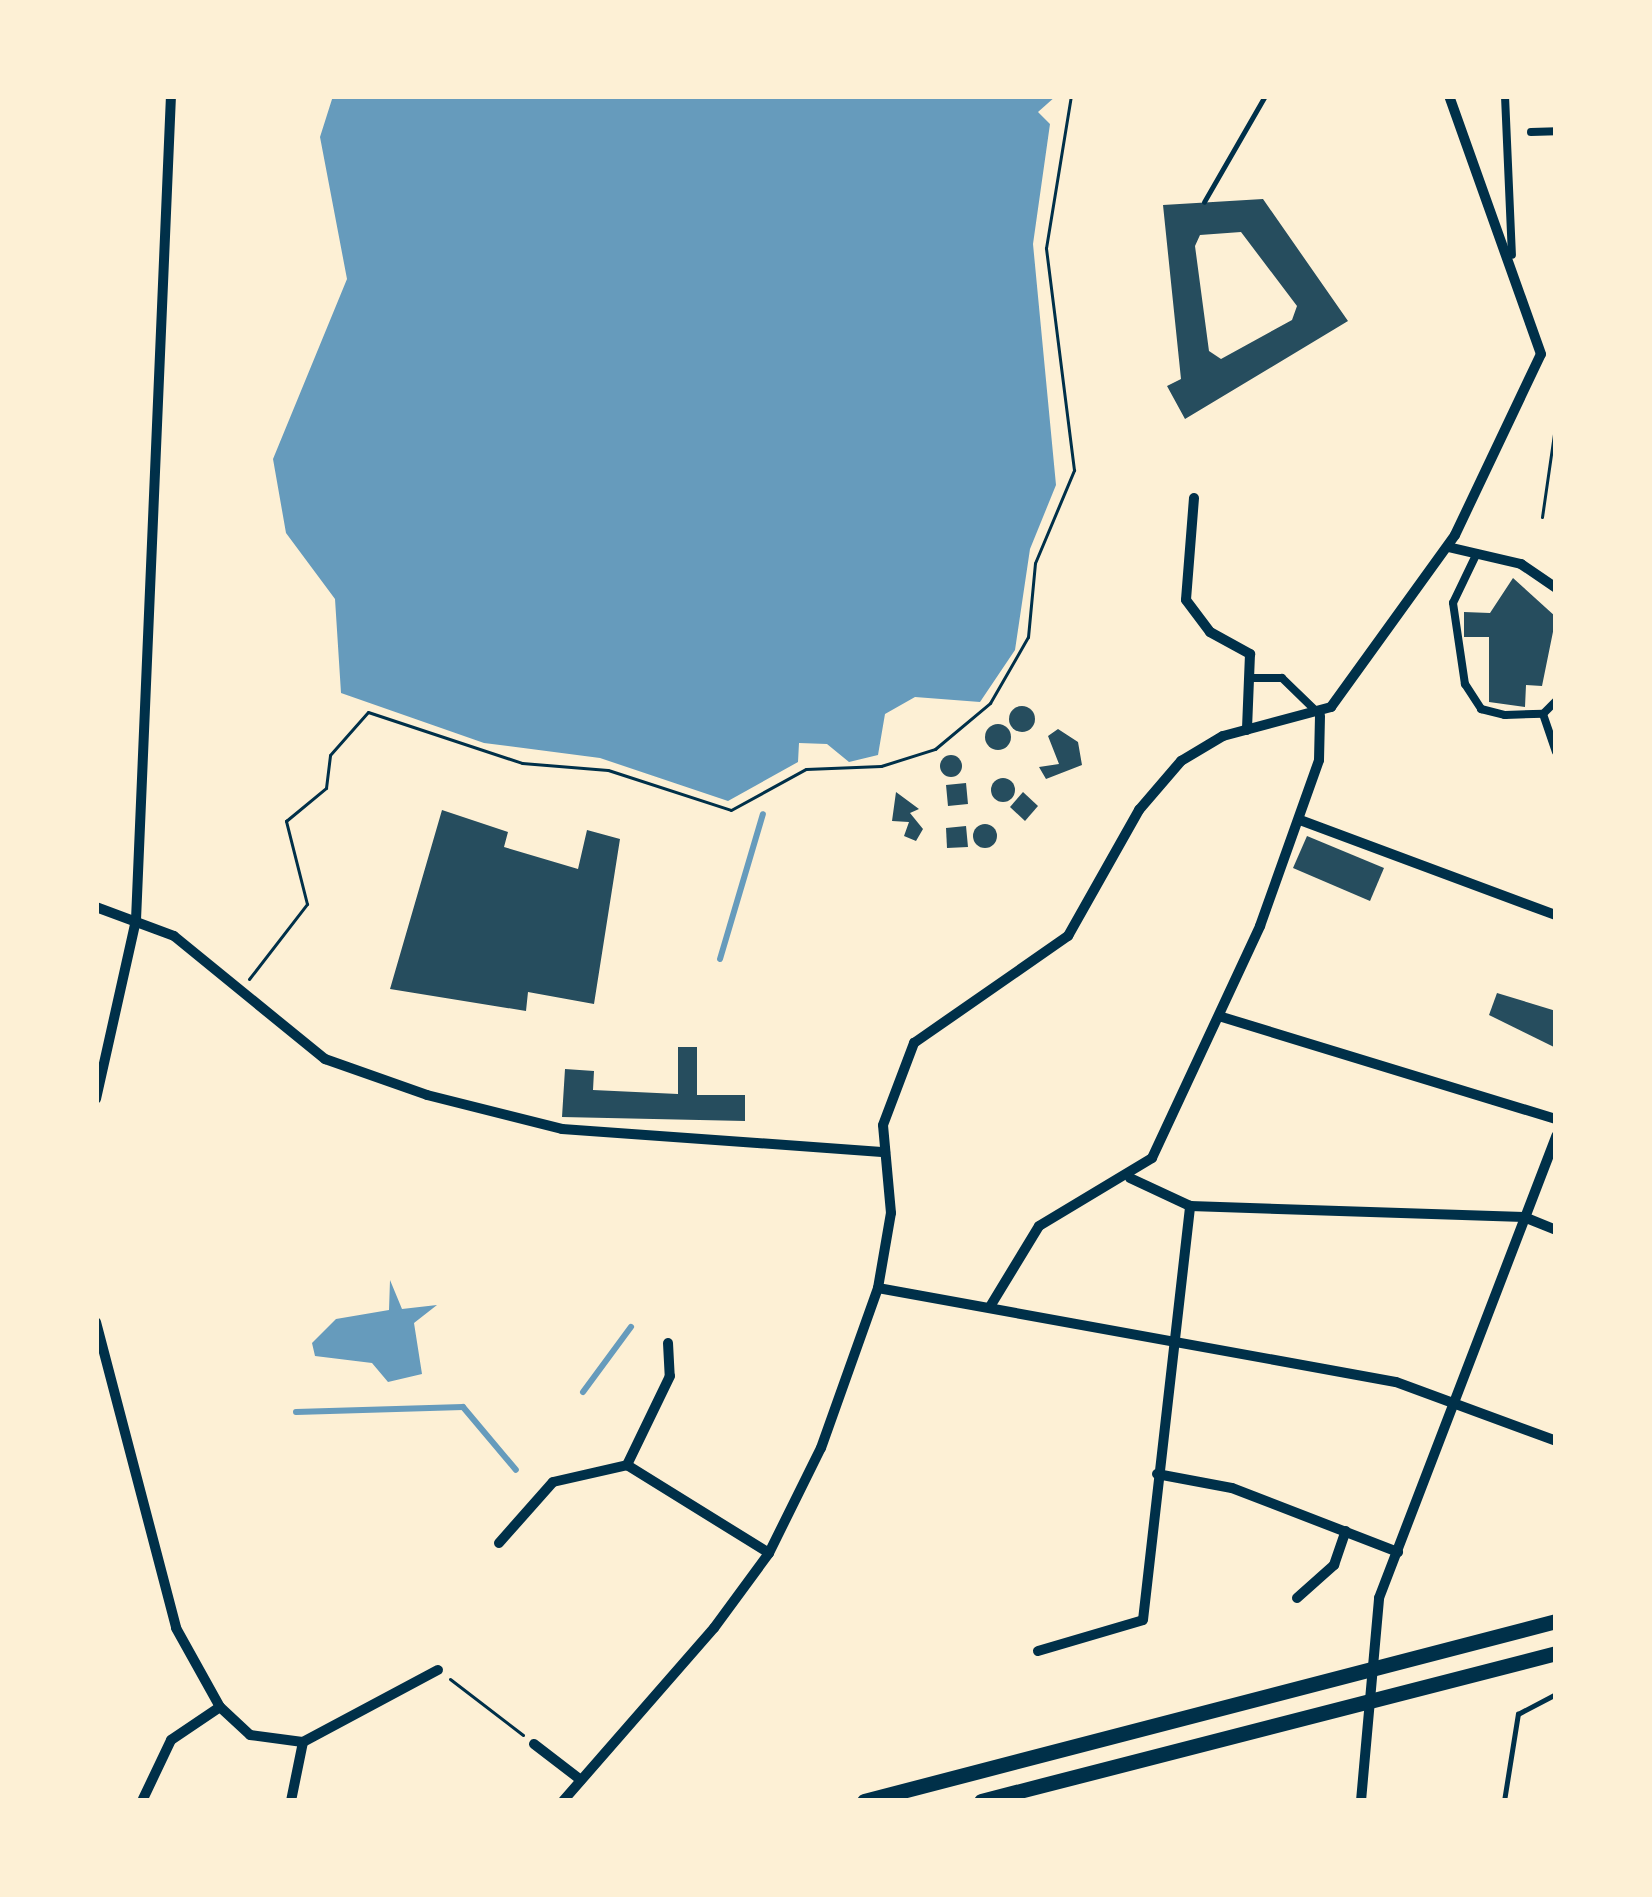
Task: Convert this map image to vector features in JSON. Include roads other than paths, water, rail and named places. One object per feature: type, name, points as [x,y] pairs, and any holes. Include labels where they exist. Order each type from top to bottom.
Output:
[{"type":"main road","points":[[864,1801],[1374,1661],[1556,1621]]},
{"type":"main road","points":[[981,1801],[1556,1653]]},
{"type":"street","points":[[96,1099],[136,920],[171,96]]},
{"type":"street","points":[[991,1305],[1039,1226],[1130,1178],[1152,1158],[1222,1016],[1300,820],[1321,716],[1448,548],[1541,354],[1512,255],[1449,96]]},
{"type":"street","points":[[1505,96],[1512,255]]},
{"type":"street","points":[[1531,132],[1556,131]]},
{"type":"street","points":[[1541,354],[1556,355]]},
{"type":"street","points":[[1194,498],[1186,601],[1198,622],[1250,654],[1246,730]]},
{"type":"street","points":[[1448,548],[1534,569],[1556,588]]},
{"type":"street","points":[[1476,556],[1453,604],[1465,685],[1481,709],[1543,714]]},
{"type":"street","points":[[1249,678],[1282,678],[1321,716]]},
{"type":"street","points":[[1543,714],[1556,700]]},
{"type":"street","points":[[1543,714],[1556,752]]},
{"type":"street","points":[[563,1801],[769,1553],[832,1424],[878,1288],[891,1213],[885,1152],[889,1096],[914,1043],[1068,936],[1164,776],[1223,736],[1321,716]]},
{"type":"street","points":[[1300,820],[1556,914]]},
{"type":"street","points":[[96,908],[136,920],[242,986],[325,1059],[468,1107],[588,1132],[885,1152]]},
{"type":"street","points":[[1222,1016],[1556,1119]]},
{"type":"street","points":[[1361,1801],[1377,1697],[1377,1606],[1556,1136]]},
{"type":"street","points":[[1130,1178],[1190,1207],[1524,1217],[1556,1230]]},
{"type":"street","points":[[1038,1651],[1143,1620],[1190,1207]]},
{"type":"street","points":[[878,1288],[1175,1336],[1457,1400],[1556,1441]]},
{"type":"street","points":[[96,1322],[176,1628],[220,1707],[250,1736],[303,1742],[438,1670]]},
{"type":"street","points":[[627,1465],[670,1376],[668,1343]]},
{"type":"street","points":[[500,1543],[553,1482],[627,1465],[769,1553]]},
{"type":"street","points":[[1157,1474],[1232,1488],[1398,1552]]},
{"type":"street","points":[[1297,1598],[1334,1565],[1346,1531]]},
{"type":"street","points":[[142,1799],[171,1740],[220,1707]]},
{"type":"street","points":[[291,1801],[303,1742]]},
{"type":"street","points":[[534,1744],[581,1780]]},
{"type":"lane","points":[[1204,202],[1264,96]]},
{"type":"lane","points":[[1504,1801],[1518,1714],[1556,1694]]},
{"type":"water","points":[[333,96],[1056,96],[1038,112],[1050,124],[1033,244],[1056,485],[1030,549],[1015,650],[980,702],[915,697],[885,714],[878,755],[849,762],[827,744],[799,743],[798,762],[728,801],[600,758],[484,743],[341,693],[335,599],[286,533],[273,459],[347,279],[320,137]]},
{"type":"water","points":[[390,1280],[402,1309],[437,1305],[414,1323],[422,1374],[388,1382],[372,1363],[315,1356],[312,1343],[336,1319],[389,1310]]},
{"type":"waterway","points":[[720,959],[763,814]]},
{"type":"waterway","points":[[583,1392],[631,1327]]},
{"type":"waterway","points":[[296,1412],[463,1407],[516,1470]]}]
